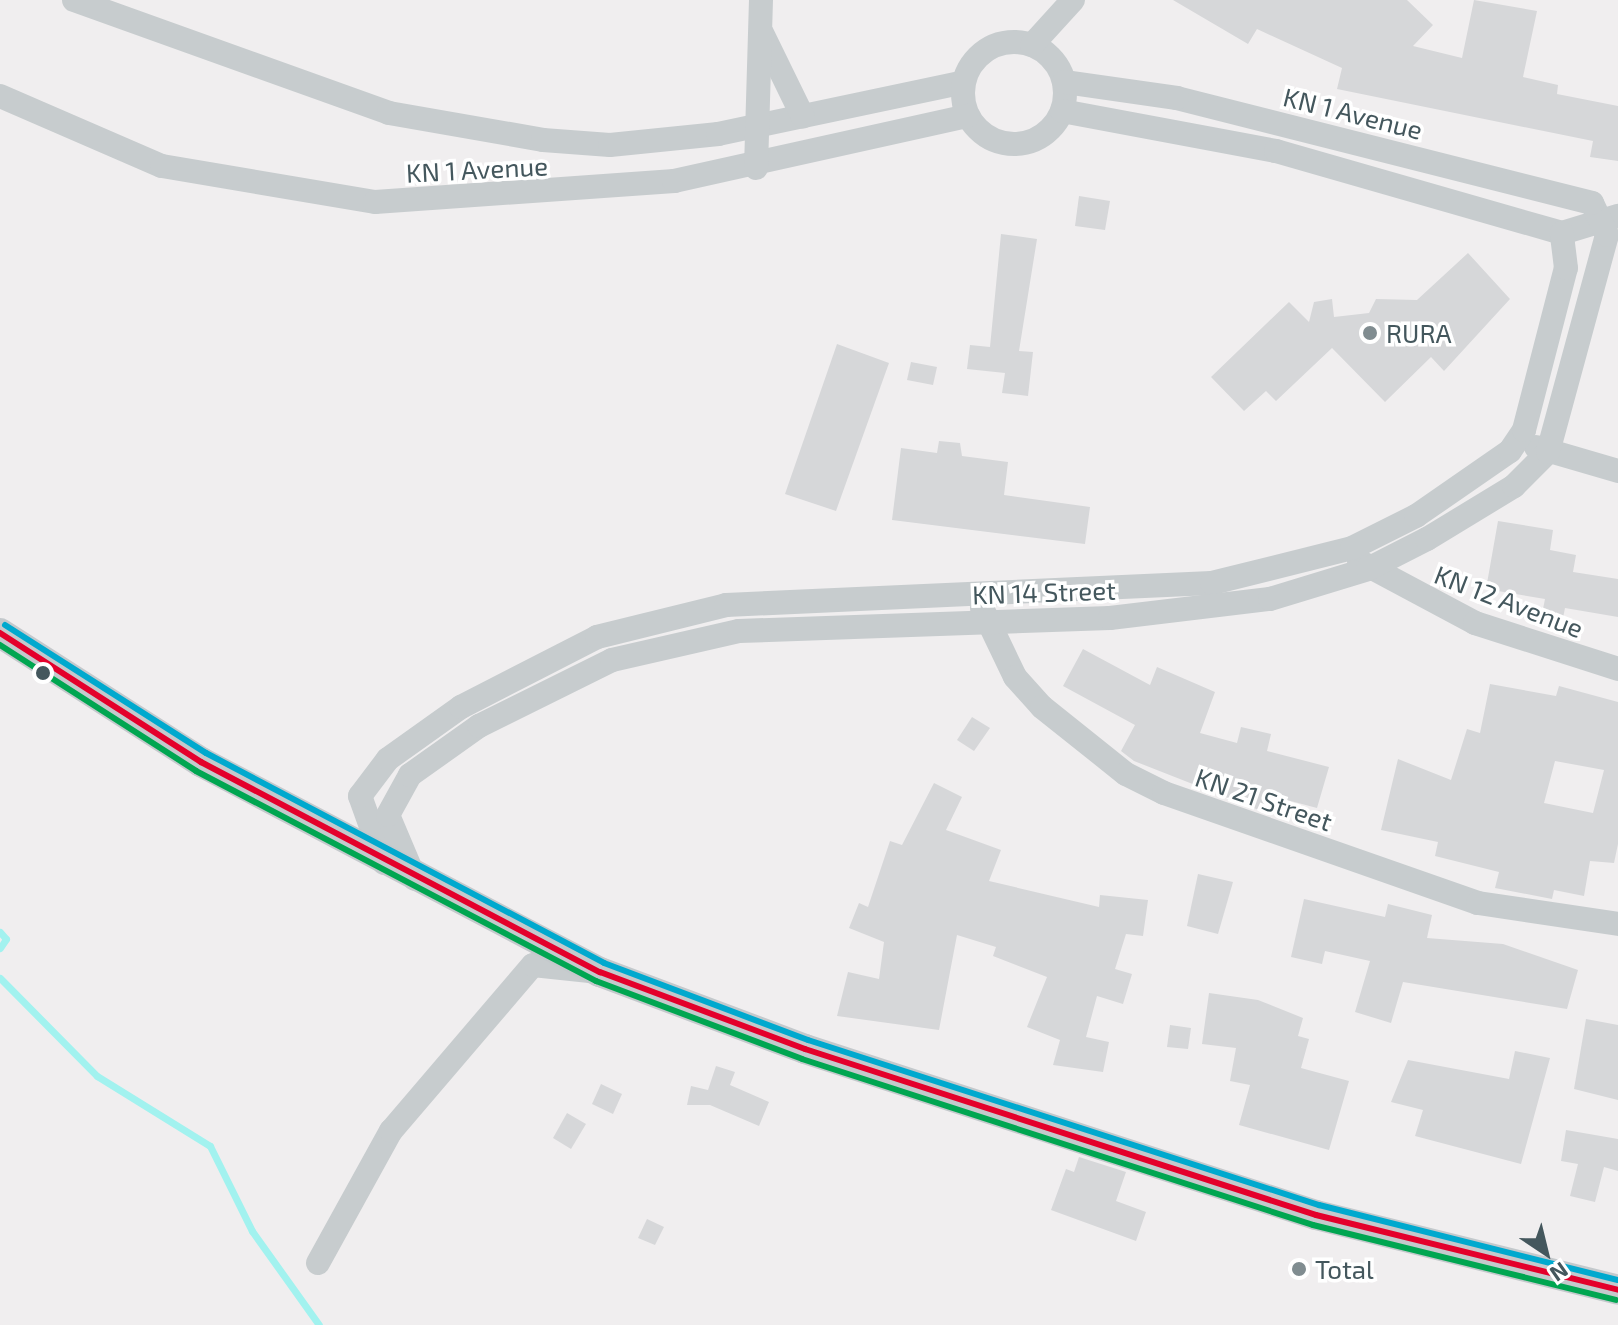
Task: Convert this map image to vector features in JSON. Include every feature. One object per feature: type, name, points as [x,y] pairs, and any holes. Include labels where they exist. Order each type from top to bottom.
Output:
[{"type":"main road","points":[[0,633],[201,762],[384,863],[600,972],[805,1049],[1316,1215],[1618,1290]]},
{"type":"street","name":"KN 1 Avenue","points":[[74,0],[301,85],[479,133],[610,145],[752,128],[964,82]]},
{"type":"street","points":[[756,168],[752,128],[761,0]]},
{"type":"street","points":[[1032,45],[1073,0]]},
{"type":"street","points":[[761,31],[803,117]]},
{"type":"street","points":[[998,44],[1032,45],[1047,53],[1064,82],[1062,111],[1042,136],[1008,144],[968,116],[964,82],[982,53],[998,44]]},
{"type":"street","name":"KN 1 Avenue","points":[[1064,82],[1177,98],[1570,196],[1592,203],[1611,218]]},
{"type":"street","name":"KN 1 Avenue","points":[[0,96],[162,166],[310,196],[502,198],[756,168],[968,116]]},
{"type":"street","points":[[1062,111],[1276,151],[1562,233],[1611,218]]},
{"type":"street","points":[[1548,452],[1611,218]]},
{"type":"street","name":"KN 14 Street","points":[[384,863],[360,796],[388,759],[461,707],[565,651],[647,621],[726,605],[1212,583],[1345,550],[1416,516],[1517,440],[1533,406],[1566,268],[1562,233]]},
{"type":"street","points":[[1517,440],[1618,471]]},
{"type":"street","name":"KN 14 Street","points":[[415,879],[388,815],[410,775],[479,726],[584,671],[739,631],[1222,610],[1368,569],[1514,486],[1548,452]]},
{"type":"street","name":"KN 12 Avenue","points":[[1345,550],[1368,569],[1465,619],[1618,669]]},
{"type":"street","name":"KN 21 Street","points":[[977,595],[1015,677],[1042,707],[1164,793],[1478,903],[1618,924]]},
{"type":"street","points":[[318,1263],[391,1131],[533,965],[600,972]]},
{"type":"building","points":[[1173,0],[1407,0],[1433,25],[1413,46],[1462,58],[1474,0],[1537,11],[1523,77],[1558,85],[1557,94],[1618,106],[1618,161],[1590,157],[1593,141],[1337,89],[1342,68],[1257,29],[1248,44]]},
{"type":"building","points":[[1079,196],[1110,201],[1105,230],[1075,226]]},
{"type":"building","points":[[1001,234],[1037,239],[1019,351],[1033,352],[1028,396],[1002,393],[1005,373],[967,369],[970,345],[990,347]]},
{"type":"building","name":"RURA","points":[[1468,253],[1510,299],[1444,371],[1431,357],[1385,402],[1332,348],[1276,401],[1266,391],[1244,411],[1211,377],[1289,302],[1309,322],[1314,302],[1332,299],[1334,317],[1369,313],[1376,299],[1417,300]]},
{"type":"building","points":[[837,344],[889,363],[836,511],[785,494]]},
{"type":"building","points":[[911,362],[937,367],[933,385],[907,380]]},
{"type":"building","points":[[939,441],[960,443],[962,456],[1008,462],[1004,495],[1090,507],[1085,544],[892,520],[901,448],[937,453]]},
{"type":"building","points":[[1498,521],[1553,530],[1550,550],[1576,555],[1573,572],[1618,579],[1618,617],[1565,608],[1562,623],[1541,619],[1545,599],[1486,589]]},
{"type":"building","points":[[1083,649],[1150,685],[1157,667],[1215,692],[1200,733],[1237,743],[1241,727],[1271,734],[1267,751],[1329,767],[1317,808],[1268,795],[1264,812],[1134,761],[1121,751],[1135,725],[1063,686]]},
{"type":"building","points":[[1490,684],[1556,696],[1559,686],[1618,702],[1618,844],[1614,863],[1590,861],[1584,896],[1554,890],[1552,899],[1495,888],[1499,872],[1435,856],[1438,842],[1381,830],[1398,759],[1451,780],[1467,729],[1480,733]],"holes":[[[1555,761],[1604,770],[1593,813],[1544,803]]]},
{"type":"building","points":[[972,717],[990,728],[974,751],[957,740]]},
{"type":"building","points":[[934,783],[962,797],[946,830],[1001,850],[989,881],[1099,907],[1100,895],[1148,900],[1143,936],[1126,934],[1115,969],[1132,974],[1123,1004],[1097,996],[1086,1037],[1109,1042],[1103,1072],[1053,1065],[1060,1040],[1027,1027],[1047,977],[993,956],[996,947],[957,935],[939,1030],[837,1016],[848,972],[879,979],[884,942],[849,928],[859,903],[868,907],[890,841],[902,845]]},
{"type":"building","points":[[1198,874],[1233,882],[1218,934],[1187,926]]},
{"type":"building","points":[[1304,899],[1385,917],[1388,904],[1432,915],[1427,938],[1503,944],[1578,970],[1567,1009],[1403,982],[1391,1023],[1355,1012],[1370,961],[1325,951],[1322,964],[1291,957]]},
{"type":"building","points":[[1209,993],[1258,1000],[1303,1018],[1298,1036],[1309,1039],[1301,1068],[1349,1081],[1329,1150],[1239,1125],[1250,1085],[1230,1081],[1236,1048],[1202,1044]]},
{"type":"building","points":[[1586,1019],[1618,1025],[1618,1100],[1574,1089]]},
{"type":"building","points":[[1170,1025],[1191,1028],[1188,1049],[1167,1047]]},
{"type":"building","points":[[1515,1051],[1550,1058],[1521,1164],[1415,1136],[1423,1110],[1391,1102],[1408,1060],[1509,1079]]},
{"type":"building","points":[[716,1066],[735,1072],[730,1085],[769,1102],[759,1126],[710,1105],[687,1105],[691,1086],[708,1090]]},
{"type":"building","points":[[601,1084],[622,1094],[613,1114],[592,1104]]},
{"type":"building","points":[[567,1113],[586,1124],[571,1149],[553,1138]]},
{"type":"building","points":[[1566,1130],[1618,1139],[1618,1171],[1604,1167],[1595,1202],[1570,1196],[1578,1164],[1561,1161]]},
{"type":"building","points":[[1079,1157],[1126,1172],[1116,1201],[1146,1212],[1136,1241],[1051,1210],[1066,1169],[1074,1172]]},
{"type":"building","points":[[647,1219],[664,1227],[655,1245],[638,1238]]},
{"type":"waterway","points":[[0,932],[6,939],[0,948]]},
{"type":"waterway","points":[[0,978],[97,1076],[210,1146],[252,1231],[319,1325]]},
{"type":"transit line","points":[[5,625],[206,753],[604,963],[808,1040],[1319,1205],[1618,1280]]},
{"type":"transit line","points":[[0,633],[201,762],[600,972],[805,1049],[1316,1215],[1618,1290]]},
{"type":"transit line","points":[[0,645],[196,771],[596,981],[802,1059],[1313,1225],[1616,1300]]},
{"type":"place","name":"RURA","points":[[1370,333]]},
{"type":"place","name":"Total","points":[[1299,1269]]}]
